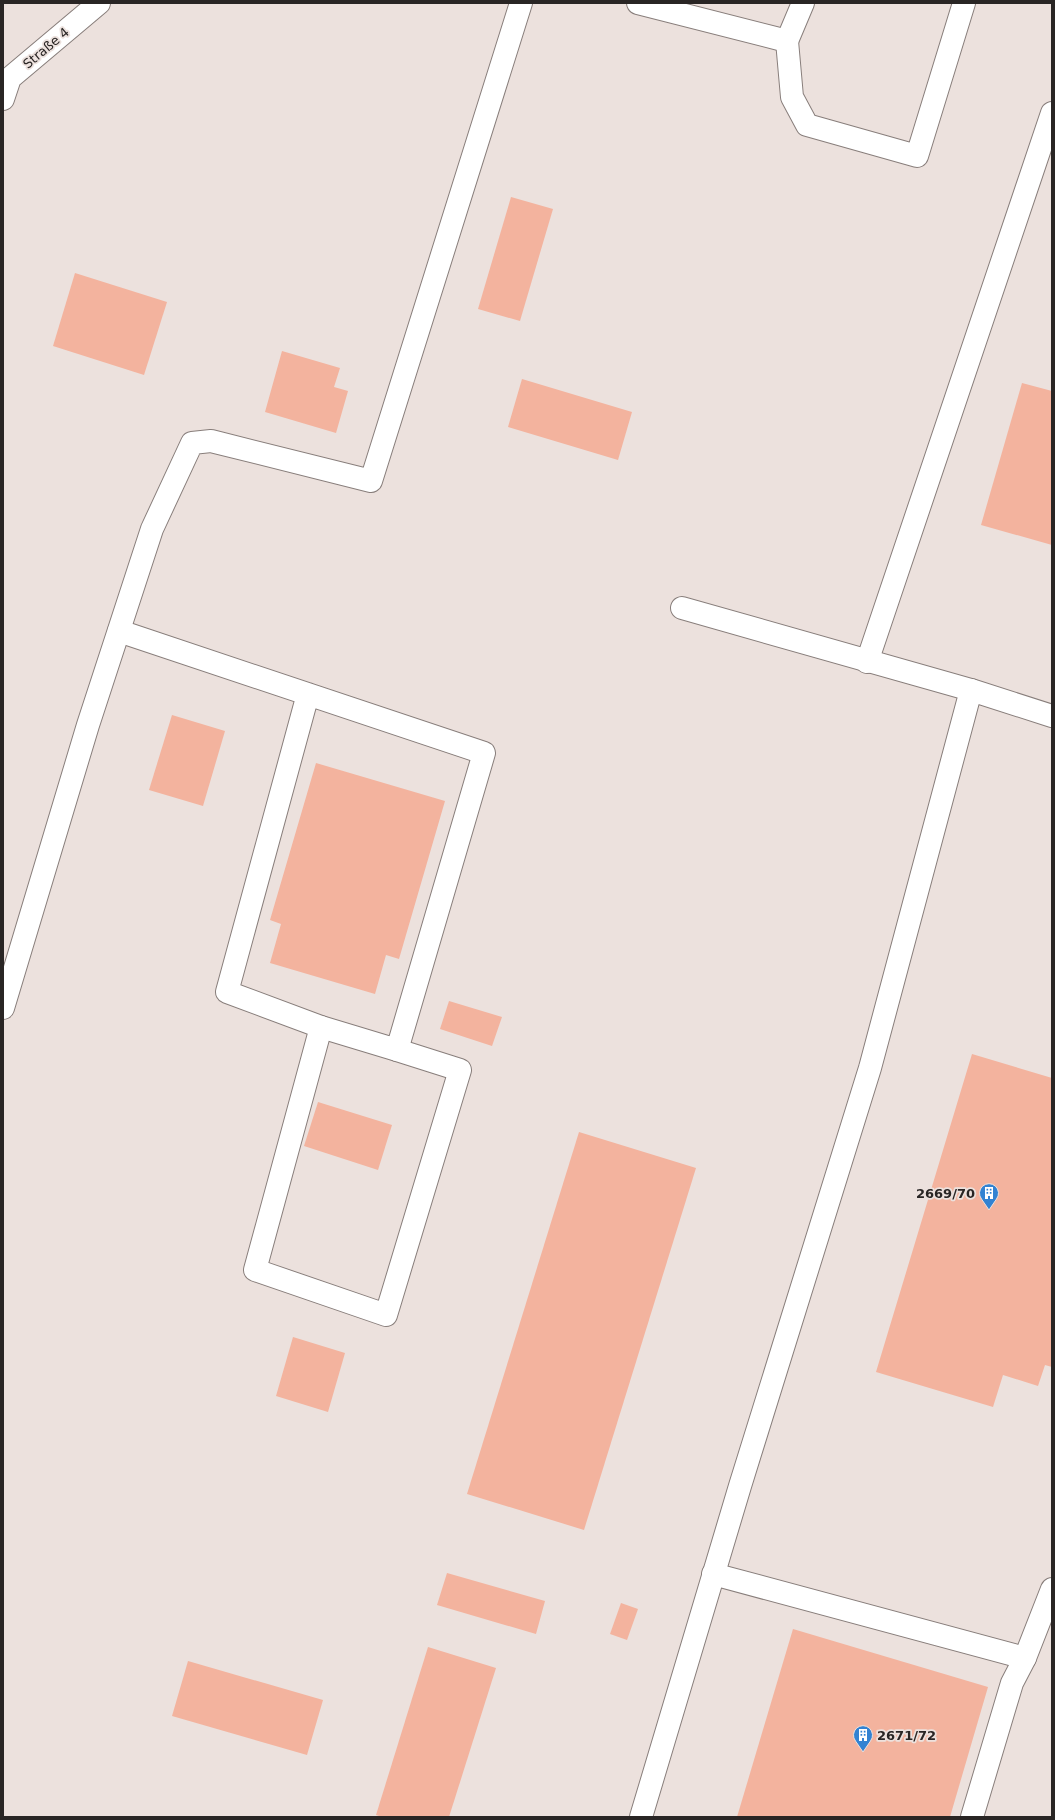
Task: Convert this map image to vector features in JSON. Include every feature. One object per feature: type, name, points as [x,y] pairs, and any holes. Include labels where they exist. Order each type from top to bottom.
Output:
[{"type":"lane","name":"Straße 4","points":[[3,99],[10,78],[99,3]]},
{"type":"lane","points":[[3,1008],[88,725],[152,529],[192,443],[211,441],[371,481],[521,3]]},
{"type":"lane","points":[[638,3],[787,41]]},
{"type":"lane","points":[[803,3],[787,41],[792,97],[807,125],[916,156],[964,3]]},
{"type":"lane","points":[[867,662],[1052,113]]},
{"type":"lane","points":[[682,608],[867,662],[971,690],[1052,716]]},
{"type":"lane","points":[[119,631],[484,754],[397,1050]]},
{"type":"lane","points":[[641,1817],[714,1574],[870,1068],[971,690]]},
{"type":"lane","points":[[308,694],[227,992],[320,1028],[460,1070],[386,1315],[255,1270],[320,1028]]},
{"type":"lane","points":[[714,1574],[1025,1658]]},
{"type":"lane","points":[[972,1817],[1012,1683],[1025,1658],[1052,1589]]},
{"type":"building","points":[[511,197],[553,209],[520,321],[478,309]]},
{"type":"building","points":[[75,273],[167,302],[144,375],[53,346]]},
{"type":"building","points":[[282,351],[340,368],[334,387],[348,391],[336,433],[265,412]]},
{"type":"building","points":[[522,379],[632,412],[618,460],[508,427]]},
{"type":"building","points":[[1022,383],[1052,391],[1052,545],[981,525]]},
{"type":"building","points":[[172,715],[225,731],[203,806],[149,790]]},
{"type":"building","points":[[316,763],[445,801],[399,959],[386,955],[375,994],[270,963],[281,924],[270,920]]},
{"type":"building","points":[[449,1001],[502,1017],[492,1046],[440,1029]]},
{"type":"building","name":"2669/70","points":[[972,1054],[1052,1078],[1052,1367],[1045,1365],[1038,1386],[1003,1375],[993,1407],[876,1372]]},
{"type":"building","points":[[318,1102],[392,1125],[378,1170],[304,1146]]},
{"type":"building","points":[[579,1132],[696,1168],[584,1530],[467,1494]]},
{"type":"building","points":[[293,1337],[345,1353],[328,1412],[276,1396]]},
{"type":"building","points":[[447,1573],[545,1601],[536,1634],[437,1605]]},
{"type":"building","points":[[621,1603],[638,1609],[627,1640],[610,1634]]},
{"type":"building","name":"2671/72","points":[[793,1629],[988,1687],[950,1817],[737,1817]]},
{"type":"building","points":[[428,1647],[496,1668],[449,1817],[382,1817],[376,1815]]},
{"type":"building","points":[[188,1661],[323,1700],[307,1755],[172,1716]]},
{"type":"place","name":"2669/70","points":[[989,1210]]},
{"type":"place","name":"2671/72","points":[[863,1752]]}]
